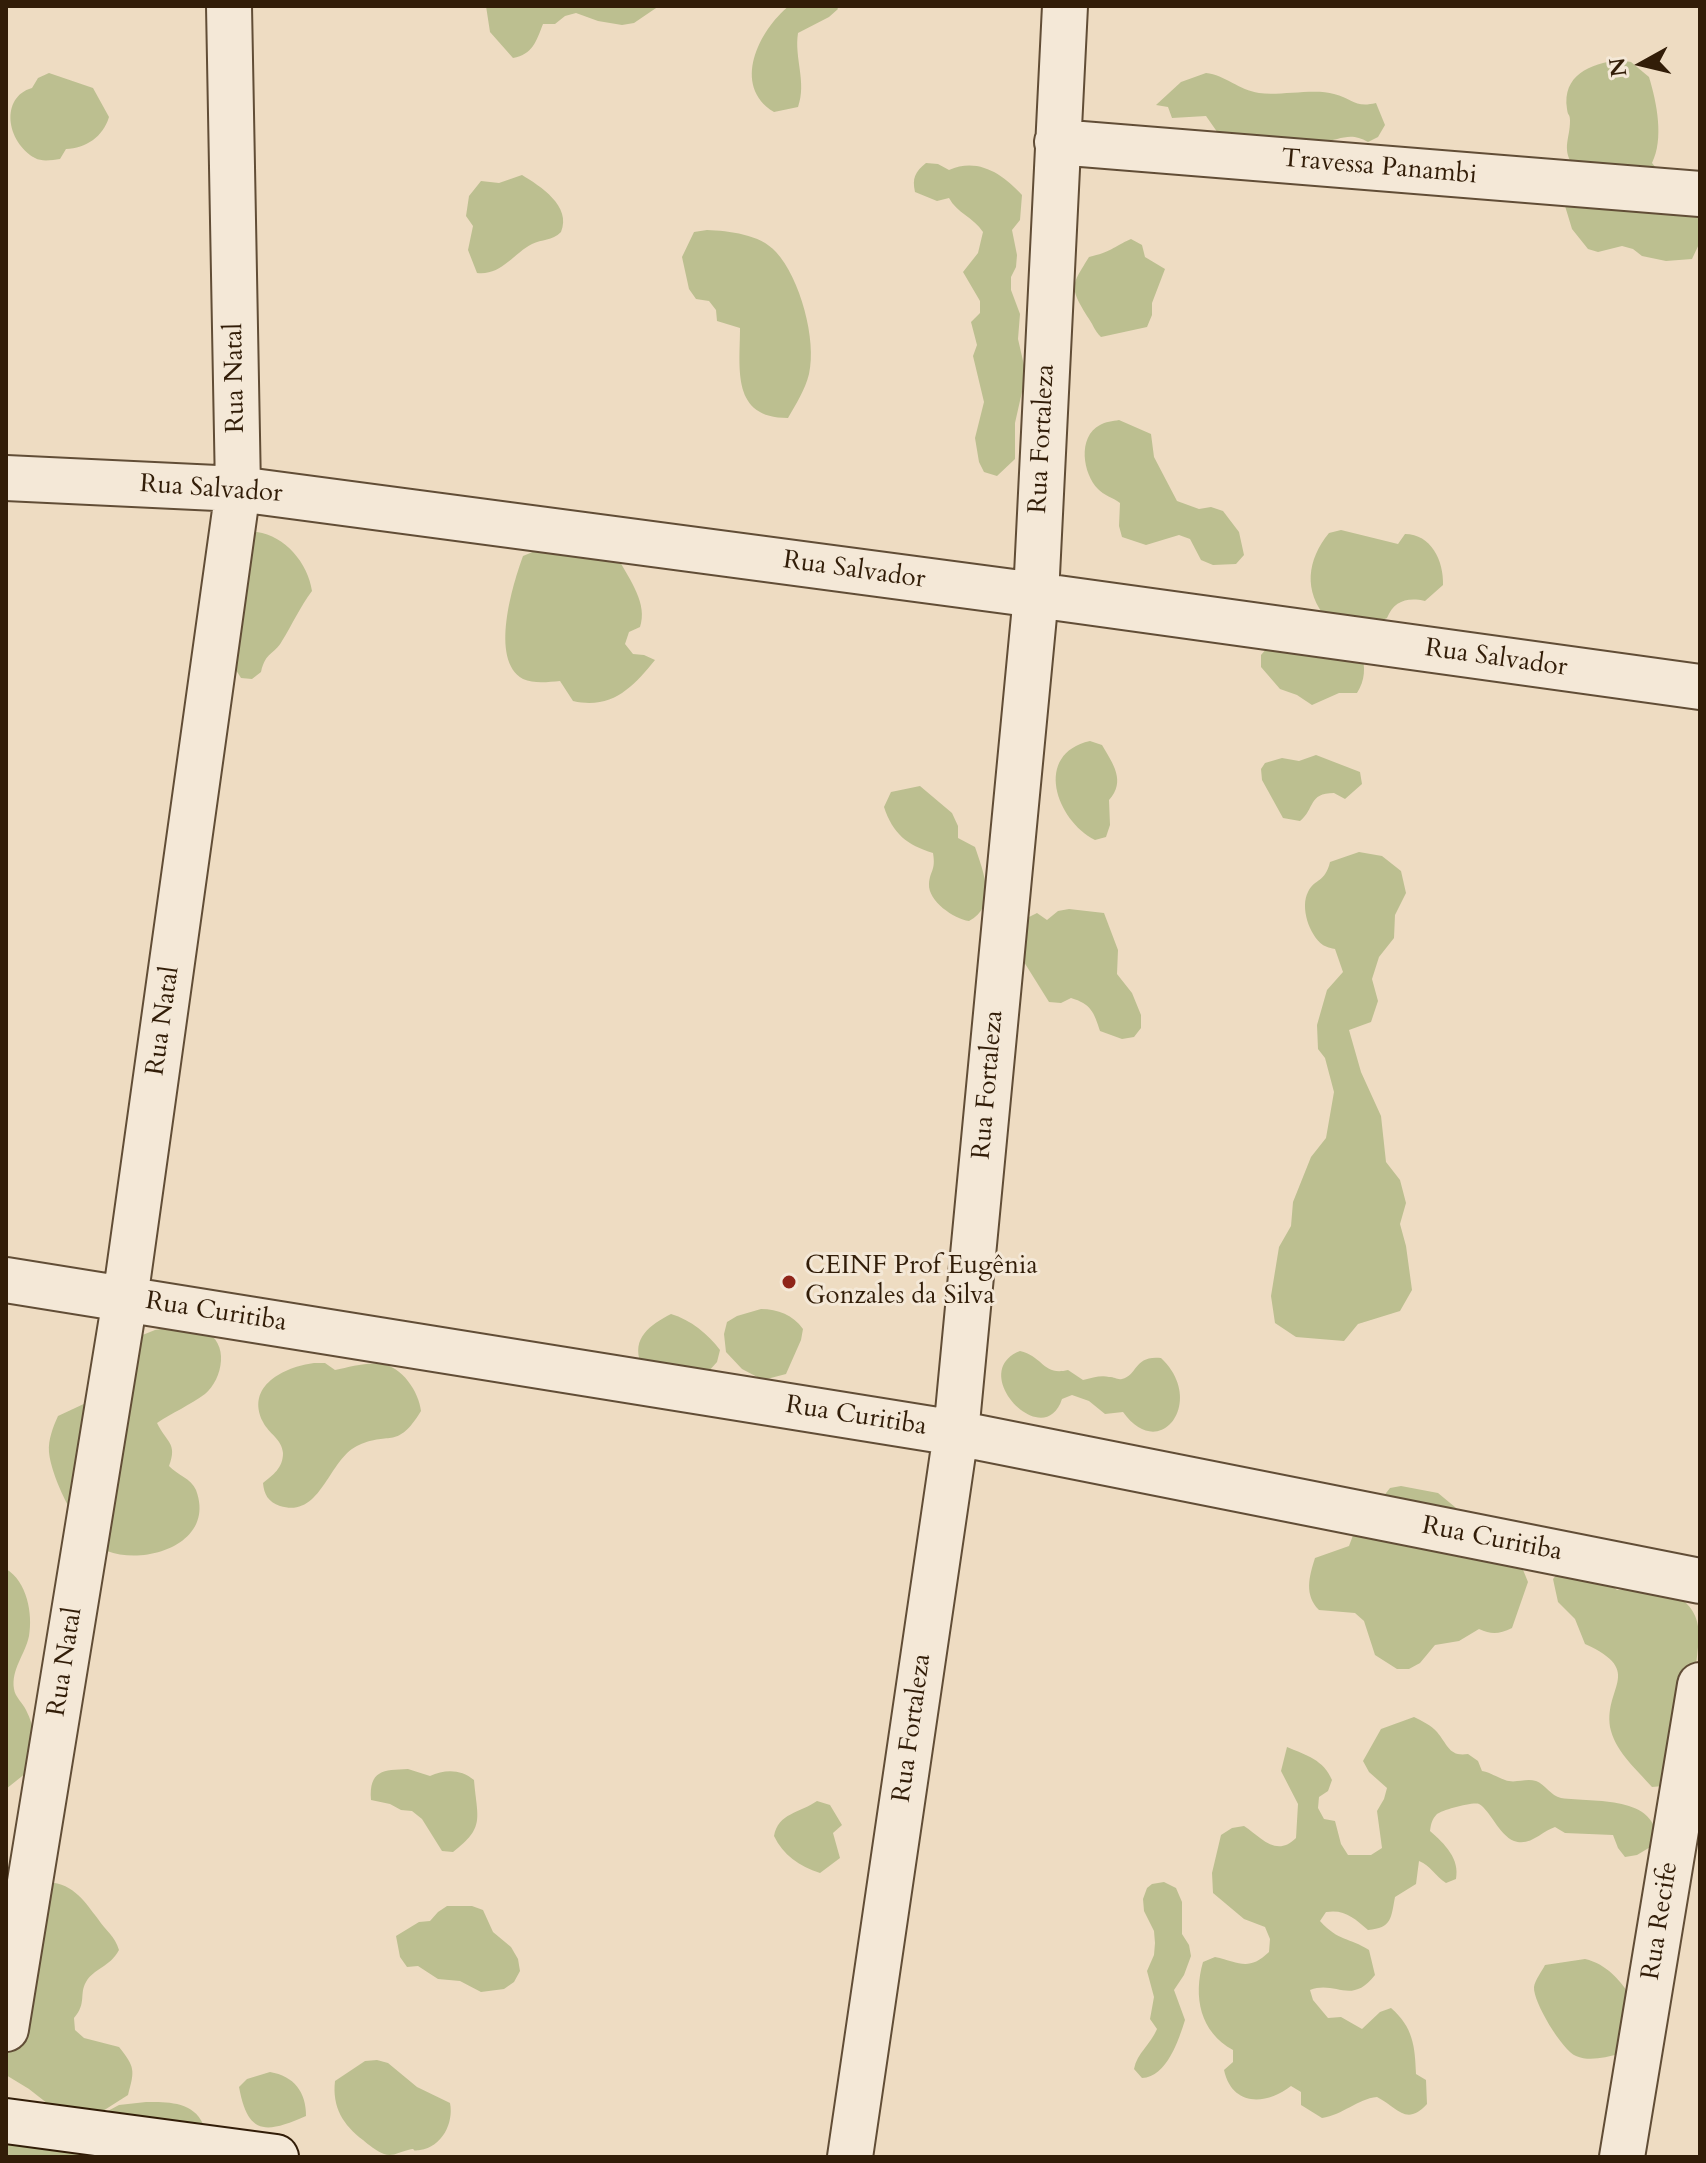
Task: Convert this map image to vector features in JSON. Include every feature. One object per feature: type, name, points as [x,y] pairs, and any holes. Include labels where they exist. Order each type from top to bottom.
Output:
[{"type":"street","name":"Rua Natal","points":[[6,2029],[125,1299],[238,489],[229,6]]},
{"type":"street","name":"Rua Fortaleza","points":[[850,2157],[956,1433],[1036,595],[1065,6]]},
{"type":"street","name":"Travessa Panambi","points":[[1057,142],[1700,194]]},
{"type":"street","name":"Rua Salvador","points":[[6,478],[238,489],[1700,687]]},
{"type":"street","name":"Rua Curitiba","points":[[6,1280],[956,1433],[1700,1581]]},
{"type":"street","name":"Rua Recife","points":[[1622,2157],[1700,1685]]},
{"type":"street","points":[[6,2121],[276,2157]]},
{"type":"green space","points":[[486,6],[659,6],[634,23],[622,25],[576,13],[565,16],[555,24],[543,24],[529,50],[513,58],[490,32]]},
{"type":"green space","points":[[789,6],[836,6],[838,9],[798,33],[801,88],[798,107],[774,112],[761,101],[754,88],[754,58],[768,29]]},
{"type":"green space","points":[[1619,60],[1631,62],[1649,77],[1657,109],[1658,132],[1652,163],[1661,174],[1700,186],[1700,242],[1692,259],[1666,261],[1642,256],[1622,246],[1598,252],[1588,249],[1572,229],[1562,196],[1572,164],[1567,148],[1569,88],[1588,68]]},
{"type":"green space","points":[[49,73],[93,88],[109,117],[103,130],[93,140],[66,149],[60,159],[44,160],[35,158],[18,142],[13,131],[11,110],[22,93],[32,88],[38,78]]},
{"type":"green space","points":[[1206,73],[1259,93],[1326,92],[1358,104],[1376,103],[1385,125],[1378,137],[1368,142],[1350,137],[1322,142],[1220,136],[1206,116],[1172,118],[1168,107],[1156,105],[1181,82]]},
{"type":"green space","points":[[926,163],[938,164],[949,170],[970,165],[989,170],[1007,180],[1022,195],[1020,220],[1012,230],[1017,255],[1011,290],[1020,314],[1018,339],[1026,374],[1015,423],[1015,459],[997,476],[984,472],[975,438],[984,402],[973,356],[977,345],[971,322],[980,313],[980,301],[963,272],[978,253],[983,232],[949,198],[937,201],[915,192],[915,176]]},
{"type":"green space","points":[[522,175],[545,191],[558,205],[563,223],[561,232],[525,248],[493,271],[477,273],[468,250],[473,226],[466,216],[469,196],[481,181],[499,183]]},
{"type":"green space","points":[[707,230],[762,241],[785,263],[799,293],[808,327],[811,360],[805,386],[788,418],[770,416],[756,410],[748,400],[740,374],[740,328],[717,321],[716,310],[709,301],[696,299],[689,289],[682,257],[694,232]]},
{"type":"green space","points":[[1131,239],[1142,245],[1145,257],[1165,269],[1152,303],[1152,315],[1147,327],[1101,337],[1077,298],[1074,286],[1089,257]]},
{"type":"green space","points":[[1119,420],[1151,434],[1154,457],[1177,501],[1199,509],[1211,507],[1223,511],[1239,532],[1244,555],[1236,564],[1213,565],[1201,560],[1190,539],[1179,535],[1146,545],[1122,537],[1120,503],[1100,491],[1093,482],[1085,456],[1085,447],[1093,431],[1102,424]]},
{"type":"green space","points":[[1341,530],[1398,544],[1405,534],[1422,539],[1438,558],[1443,585],[1425,601],[1407,600],[1397,604],[1387,618],[1376,623],[1327,619],[1314,598],[1312,565],[1329,533]]},
{"type":"green space","points":[[257,532],[277,539],[294,552],[306,571],[312,591],[279,645],[265,660],[261,672],[252,679],[241,678],[229,659],[245,534]]},
{"type":"green space","points":[[552,535],[619,560],[640,601],[640,627],[629,632],[625,644],[633,654],[655,660],[630,687],[610,699],[587,703],[573,701],[560,681],[523,679],[513,669],[507,656],[506,621],[523,556],[535,551]]},
{"type":"green space","points":[[1267,648],[1361,653],[1364,668],[1362,684],[1357,693],[1339,693],[1312,705],[1280,689],[1261,667],[1261,655]]},
{"type":"green space","points":[[1090,741],[1102,745],[1114,766],[1117,779],[1117,786],[1109,800],[1110,825],[1106,837],[1095,840],[1081,831],[1070,818],[1056,788],[1056,773],[1061,759],[1072,748]]},
{"type":"green space","points":[[1316,755],[1360,772],[1362,784],[1345,799],[1334,793],[1320,796],[1300,821],[1283,818],[1262,780],[1261,769],[1265,763],[1282,758],[1299,761]]},
{"type":"green space","points":[[920,786],[952,813],[958,826],[958,838],[975,847],[986,897],[978,914],[969,921],[949,913],[937,903],[929,884],[933,853],[902,837],[884,807],[891,792]]},
{"type":"green space","points":[[1359,852],[1382,856],[1401,871],[1406,893],[1395,915],[1394,938],[1379,957],[1372,979],[1378,1001],[1371,1022],[1349,1030],[1361,1072],[1381,1116],[1386,1162],[1400,1180],[1406,1203],[1400,1224],[1412,1290],[1400,1311],[1358,1324],[1344,1341],[1296,1337],[1275,1323],[1271,1296],[1279,1247],[1291,1226],[1293,1202],[1311,1157],[1326,1138],[1334,1092],[1325,1058],[1318,1049],[1317,1025],[1327,990],[1343,972],[1335,949],[1323,945],[1310,928],[1306,898],[1325,874],[1330,862]]},
{"type":"green space","points":[[1069,909],[1104,913],[1118,950],[1117,974],[1132,993],[1141,1015],[1141,1028],[1134,1037],[1122,1039],[1100,1031],[1091,1010],[1078,1000],[1071,998],[1061,1003],[1049,1002],[1024,962],[1017,939],[1027,918],[1037,913],[1047,920],[1058,911]]},
{"type":"green space","points":[[761,1309],[785,1314],[803,1329],[786,1374],[763,1380],[742,1369],[726,1352],[724,1334],[727,1322]]},
{"type":"green space","points":[[671,1314],[698,1328],[720,1350],[717,1362],[708,1372],[641,1364],[639,1347],[644,1333]]},
{"type":"green space","points":[[179,1326],[198,1329],[212,1336],[218,1343],[221,1361],[216,1379],[205,1394],[157,1423],[172,1447],[169,1466],[191,1482],[196,1490],[200,1508],[196,1524],[187,1537],[158,1552],[123,1555],[107,1551],[97,1545],[78,1523],[55,1477],[49,1452],[53,1429],[58,1416],[88,1402],[135,1338],[155,1330]]},
{"type":"green space","points":[[1020,1351],[1048,1368],[1068,1370],[1083,1380],[1103,1376],[1122,1379],[1146,1359],[1161,1358],[1174,1375],[1180,1392],[1179,1408],[1173,1421],[1163,1429],[1151,1432],[1137,1426],[1123,1412],[1105,1414],[1089,1401],[1072,1395],[1062,1399],[1053,1414],[1040,1418],[1027,1414],[1014,1404],[1005,1390],[1001,1375],[1006,1361]]},
{"type":"green space","points":[[325,1363],[335,1370],[370,1364],[389,1366],[408,1381],[421,1411],[406,1431],[399,1435],[370,1441],[348,1452],[306,1504],[294,1508],[280,1506],[267,1497],[263,1483],[279,1467],[283,1453],[278,1440],[263,1422],[259,1398],[270,1380],[291,1369]]},
{"type":"green space","points":[[1401,1486],[1438,1493],[1519,1560],[1528,1582],[1512,1628],[1496,1633],[1479,1629],[1459,1641],[1435,1645],[1420,1663],[1409,1669],[1397,1669],[1375,1655],[1364,1621],[1355,1613],[1319,1610],[1311,1598],[1309,1586],[1315,1558],[1349,1546],[1361,1514],[1379,1502],[1390,1488]]},
{"type":"green space","points":[[6,1569],[19,1581],[29,1608],[29,1636],[16,1668],[14,1682],[15,1692],[31,1723],[36,1765],[6,1789]]},
{"type":"green space","points":[[1561,1569],[1609,1583],[1617,1590],[1663,1591],[1676,1596],[1695,1614],[1699,1629],[1696,1663],[1675,1698],[1685,1719],[1663,1786],[1652,1787],[1628,1761],[1614,1739],[1610,1716],[1618,1672],[1604,1654],[1585,1644],[1575,1619],[1558,1602],[1553,1579]]},
{"type":"green space","points":[[1414,1717],[1435,1730],[1453,1752],[1468,1754],[1478,1761],[1482,1771],[1509,1781],[1536,1781],[1561,1798],[1622,1804],[1636,1809],[1647,1816],[1655,1827],[1657,1843],[1637,1855],[1625,1857],[1613,1835],[1565,1833],[1555,1827],[1531,1840],[1514,1841],[1504,1834],[1479,1804],[1458,1806],[1437,1814],[1430,1831],[1453,1858],[1456,1879],[1446,1883],[1419,1861],[1416,1884],[1395,1897],[1389,1921],[1376,1929],[1368,1930],[1344,1913],[1326,1912],[1320,1921],[1327,1928],[1369,1950],[1375,1975],[1366,1984],[1351,1991],[1328,1988],[1310,1990],[1313,2000],[1328,2018],[1341,2017],[1362,2029],[1380,2012],[1391,2008],[1404,2022],[1411,2038],[1416,2074],[1426,2080],[1427,2104],[1420,2111],[1407,2115],[1377,2097],[1322,2118],[1301,2105],[1301,2092],[1291,2086],[1271,2097],[1251,2099],[1242,2096],[1228,2082],[1224,2070],[1233,2062],[1233,2050],[1213,2034],[1202,2012],[1200,1975],[1203,1962],[1215,1957],[1243,1964],[1255,1962],[1269,1952],[1270,1939],[1265,1927],[1244,1919],[1213,1893],[1212,1873],[1221,1835],[1232,1828],[1244,1826],[1275,1846],[1289,1844],[1296,1838],[1298,1804],[1281,1771],[1287,1747],[1314,1759],[1329,1773],[1332,1780],[1328,1791],[1319,1797],[1318,1808],[1324,1819],[1335,1821],[1341,1844],[1348,1855],[1371,1855],[1382,1848],[1377,1811],[1387,1788],[1369,1772],[1363,1761],[1381,1729]]},
{"type":"green space","points":[[408,1769],[430,1776],[447,1771],[458,1772],[474,1780],[475,1828],[471,1836],[453,1852],[442,1851],[422,1819],[412,1811],[371,1800],[375,1777],[385,1771]]},
{"type":"green space","points":[[817,1801],[830,1805],[842,1825],[833,1833],[840,1858],[820,1873],[792,1859],[774,1836],[776,1828],[785,1818]]},
{"type":"green space","points":[[43,1882],[62,1885],[75,1893],[113,1937],[119,1950],[86,1982],[80,2008],[74,2018],[75,2030],[84,2038],[119,2047],[132,2069],[128,2095],[95,2116],[57,2111],[6,2075],[6,1903]]},
{"type":"green space","points":[[1164,1882],[1176,1888],[1182,1902],[1182,1934],[1191,1956],[1174,1990],[1185,2020],[1165,2064],[1151,2076],[1142,2078],[1134,2069],[1157,2029],[1150,2019],[1154,1997],[1147,1971],[1154,1955],[1154,1931],[1144,1911],[1143,1899],[1147,1888]]},
{"type":"green space","points":[[447,1906],[472,1906],[483,1910],[493,1932],[511,1947],[518,1959],[520,1971],[514,1982],[504,1989],[481,1992],[460,1981],[438,1979],[418,1966],[407,1967],[400,1957],[396,1936],[419,1922],[430,1921]]},
{"type":"green space","points":[[1585,1959],[1613,1974],[1633,2000],[1620,2054],[1592,2059],[1576,2056],[1556,2035],[1538,2003],[1534,1987],[1545,1965]]},
{"type":"green space","points":[[365,2061],[388,2063],[417,2087],[450,2103],[448,2126],[435,2144],[420,2150],[384,2154],[345,2122],[335,2099],[335,2081]]},
{"type":"green space","points":[[270,2072],[286,2077],[297,2086],[304,2100],[306,2116],[280,2126],[260,2126],[253,2122],[239,2087],[247,2079]]},
{"type":"green space","points":[[146,2102],[178,2104],[193,2111],[204,2128],[207,2157],[6,2157],[6,2132],[106,2112],[119,2105]]},
{"type":"place","name":"CEINF Prof Eugênia Gonzales da Silva","points":[[789,1282]]}]
